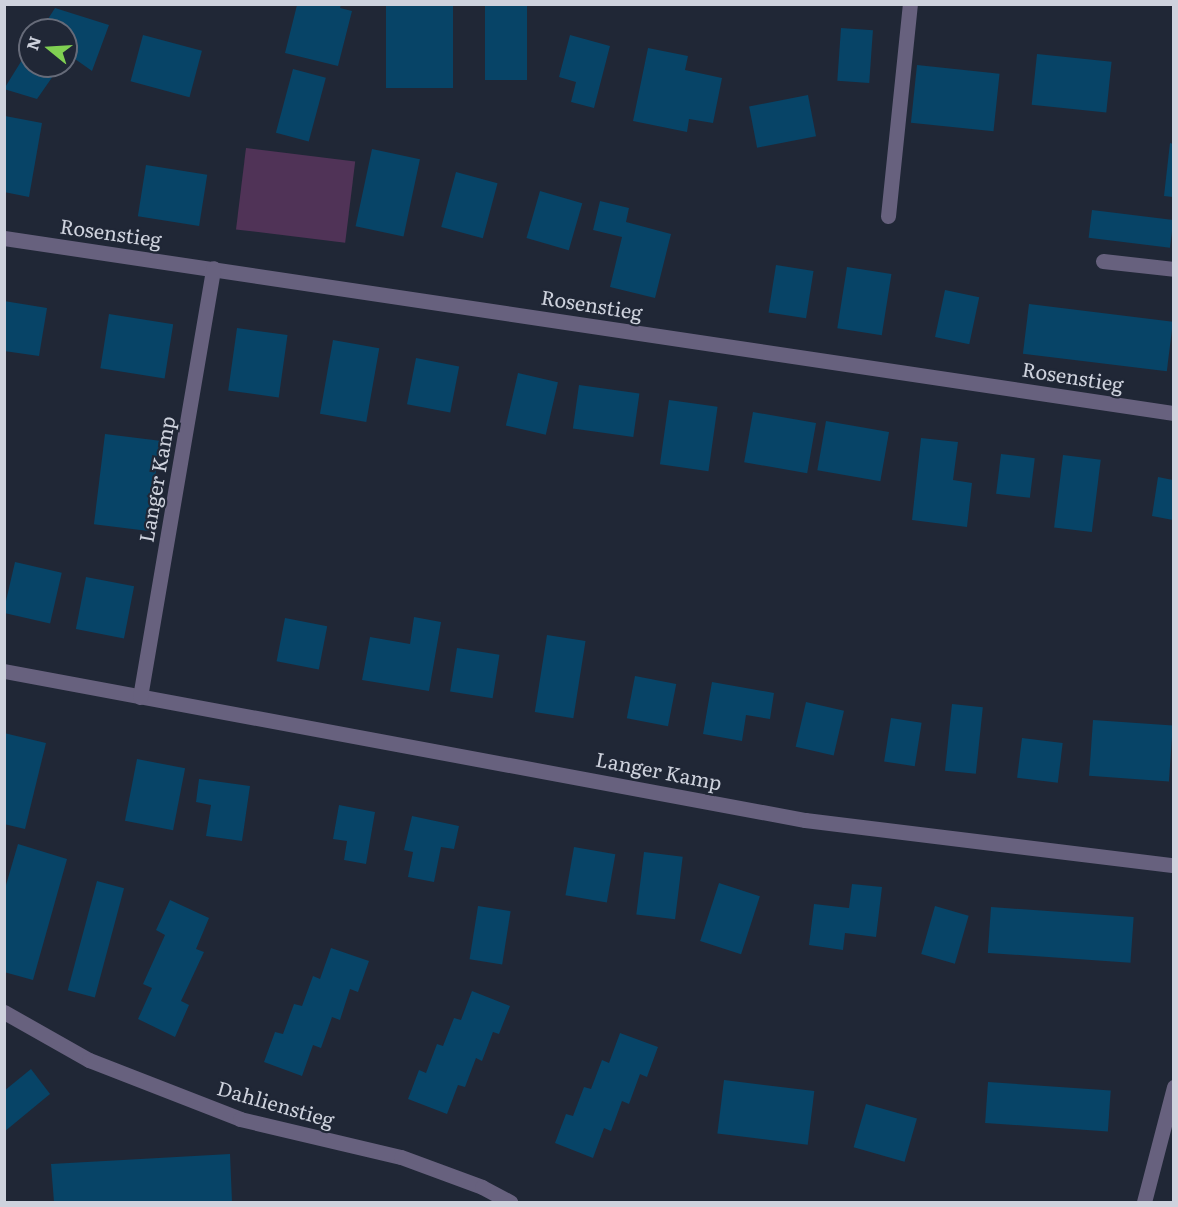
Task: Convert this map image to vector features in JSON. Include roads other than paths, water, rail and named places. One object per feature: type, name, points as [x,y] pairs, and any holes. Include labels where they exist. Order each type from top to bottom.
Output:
[{"type":"street","points":[[888,216],[910,4]]},
{"type":"street","name":"Rosenstieg","points":[[4,238],[1173,413]]},
{"type":"street","points":[[1103,261],[1173,269]]},
{"type":"street","name":"Langer Kamp","points":[[140,697],[213,268]]},
{"type":"street","name":"Langer Kamp","points":[[4,670],[805,820],[1173,865]]},
{"type":"street","name":"Dahlienstieg","points":[[4,1012],[89,1060],[240,1119],[401,1157],[482,1187],[510,1203]]},
{"type":"street","points":[[1144,1203],[1173,1086]]}]
